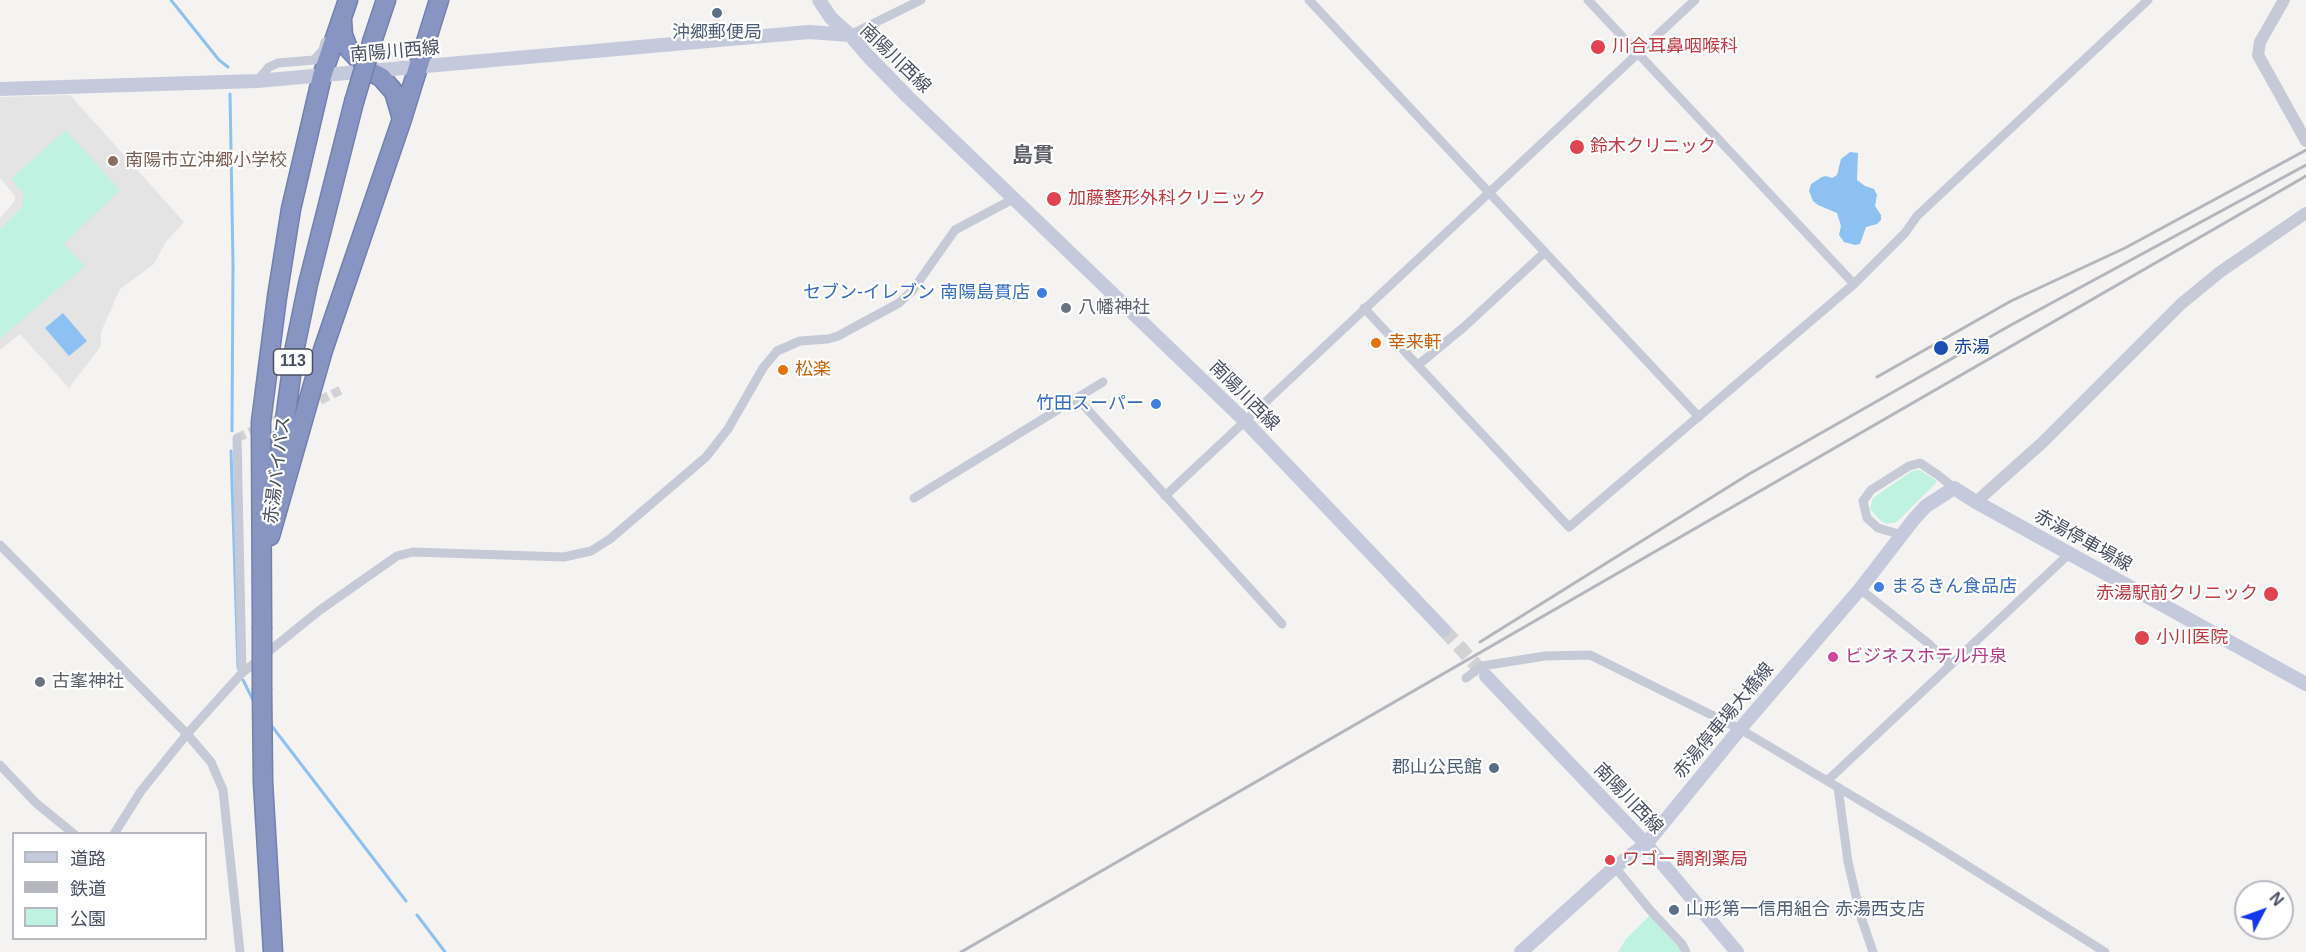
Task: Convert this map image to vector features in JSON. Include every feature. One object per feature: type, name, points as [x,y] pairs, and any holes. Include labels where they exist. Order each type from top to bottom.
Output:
[{"type":"highway","points":[[262,627],[261,422],[277,297],[291,209],[322,76],[348,0]]},
{"type":"highway","name":"赤湯バイパス","points":[[273,952],[263,782],[262,690],[262,627],[270,536],[282,436],[308,284],[354,102],[386,0]]},
{"type":"highway","points":[[270,536],[323,350],[440,0]]},
{"type":"highway","points":[[341,19],[343,35],[348,48],[369,71],[381,77],[394,92],[402,119]]},
{"type":"main road","points":[[819,0],[831,18],[850,35]]},
{"type":"main road","name":"南陽川西線","points":[[0,89],[257,81],[809,32],[850,35],[907,96],[1244,420],[1444,630]]},
{"type":"main road","name":"赤湯停車場線","points":[[1954,488],[2306,684]]},
{"type":"main road","name":"赤湯停車場大橋線","points":[[1521,952],[1615,867],[1646,844],[1740,729],[1860,589],[1926,506],[1954,488]]},
{"type":"main road","name":"南陽川西線","points":[[1486,676],[1646,844],[1737,952]]},
{"type":"street","points":[[257,81],[269,67],[279,63],[314,60],[322,50],[340,0]]},
{"type":"street","points":[[850,35],[921,0]]},
{"type":"street","points":[[1309,0],[1699,417]]},
{"type":"street","points":[[1588,0],[1854,284]]},
{"type":"street","points":[[1165,496],[1695,0]]},
{"type":"street","points":[[1364,308],[1569,527],[1854,284],[1905,233],[1917,216],[2148,0]]},
{"type":"street","points":[[2284,0],[2259,42],[2258,55],[2306,141]]},
{"type":"street","points":[[115,832],[141,791],[187,734],[242,673],[320,610],[397,556],[413,552],[564,557],[591,551],[616,534],[706,457],[729,429],[763,368],[777,351],[800,341],[838,336],[899,303],[912,291],[955,230],[1015,198]]},
{"type":"street","points":[[1976,502],[2043,442],[2181,304],[2220,272],[2306,213]]},
{"type":"street","points":[[1418,365],[1464,327],[1545,252]]},
{"type":"street","points":[[914,498],[1103,382]]},
{"type":"street","points":[[1078,399],[1282,624]]},
{"type":"street","points":[[237,438],[242,673]]},
{"type":"street","points":[[1902,535],[1878,528],[1867,518],[1863,501],[1871,490],[1909,466],[1920,463],[1938,474],[1954,488]]},
{"type":"street","points":[[2,551],[187,734],[211,762],[223,790],[240,952]]},
{"type":"street","points":[[1828,780],[2069,554]]},
{"type":"street","points":[[1860,589],[1950,664]]},
{"type":"street","points":[[1466,678],[1482,666],[1545,656],[1590,655],[1740,729],[1928,840],[2105,952]]},
{"type":"street","points":[[0,765],[36,803],[72,832]]},
{"type":"street","points":[[1838,787],[1848,862],[1861,917],[1873,952]]},
{"type":"street","points":[[1615,867],[1650,910],[1682,944],[1686,952]]},
{"type":"shaded area","points":[[70,95],[184,222],[165,243],[154,264],[120,289],[101,332],[101,346],[69,388],[20,334],[0,350],[0,218],[15,201],[15,196],[0,178],[0,97]]},
{"type":"green space","points":[[66,130],[120,190],[64,244],[85,266],[0,339],[0,230],[23,206],[23,192],[11,179]]},
{"type":"green space","points":[[1920,470],[1937,481],[1935,484],[1897,522],[1887,524],[1881,521],[1870,509],[1873,498],[1912,471]]},
{"type":"green space","points":[[1650,915],[1682,952],[1618,952],[1626,939]]},
{"type":"water","points":[[1850,152],[1858,153],[1857,180],[1874,189],[1877,195],[1875,206],[1881,215],[1881,220],[1877,224],[1866,227],[1860,244],[1855,245],[1844,242],[1839,235],[1841,226],[1837,213],[1818,205],[1813,201],[1809,191],[1811,184],[1822,177],[1832,178],[1837,175],[1841,159]]},
{"type":"water","points":[[63,313],[87,341],[69,356],[45,328]]},
{"type":"waterway","points":[[171,0],[219,60],[228,67]]},
{"type":"waterway","points":[[230,94],[233,264],[232,431]]},
{"type":"waterway","points":[[231,451],[238,668]]},
{"type":"waterway","points":[[243,680],[253,700]]},
{"type":"waterway","points":[[271,725],[406,901]]},
{"type":"waterway","points":[[417,915],[445,952]]},
{"type":"tunnel","points":[[308,406],[343,389]]},
{"type":"tunnel","points":[[237,438],[287,415]]},
{"type":"tunnel","points":[[1444,630],[1486,676]]},
{"type":"railway","points":[[1877,377],[2011,301],[2125,248],[2306,150]]},
{"type":"railway","points":[[1480,642],[1749,474],[2011,325],[2306,165]]},
{"type":"railway","points":[[961,952],[2306,176]]},
{"type":"place","name":"沖郷郵便局","points":[[717,13]]},
{"type":"place","name":"川合耳鼻咽喉科","points":[[1598,47]]},
{"type":"place","name":"鈴木クリニック","points":[[1577,147]]},
{"type":"place","name":"南陽市立沖郷小学校","points":[[113,161]]},
{"type":"place","name":"加藤整形外科クリニック","points":[[1054,199]]},
{"type":"place","name":"セブン-イレブン 南陽島貫店","points":[[1042,293]]},
{"type":"place","name":"八幡神社","points":[[1066,308]]},
{"type":"place","name":"幸来軒","points":[[1376,343]]},
{"type":"place","name":"赤湯","points":[[1941,348]]},
{"type":"place","name":"松楽","points":[[783,370]]},
{"type":"place","name":"竹田スーパー","points":[[1156,404]]},
{"type":"place","name":"まるきん食品店","points":[[1879,587]]},
{"type":"place","name":"赤湯駅前クリニック","points":[[2271,594]]},
{"type":"place","name":"小川医院","points":[[2142,638]]},
{"type":"place","name":"ビジネスホテル丹泉","points":[[1833,657]]},
{"type":"place","name":"古峯神社","points":[[40,682]]},
{"type":"place","name":"郡山公民館","points":[[1494,768]]},
{"type":"place","name":"ワゴー調剤薬局","points":[[1610,860]]},
{"type":"place","name":"山形第一信用組合 赤湯西支店","points":[[1674,910]]},
{"type":"district","name":"島貫","points":[[1033,156]]}]
